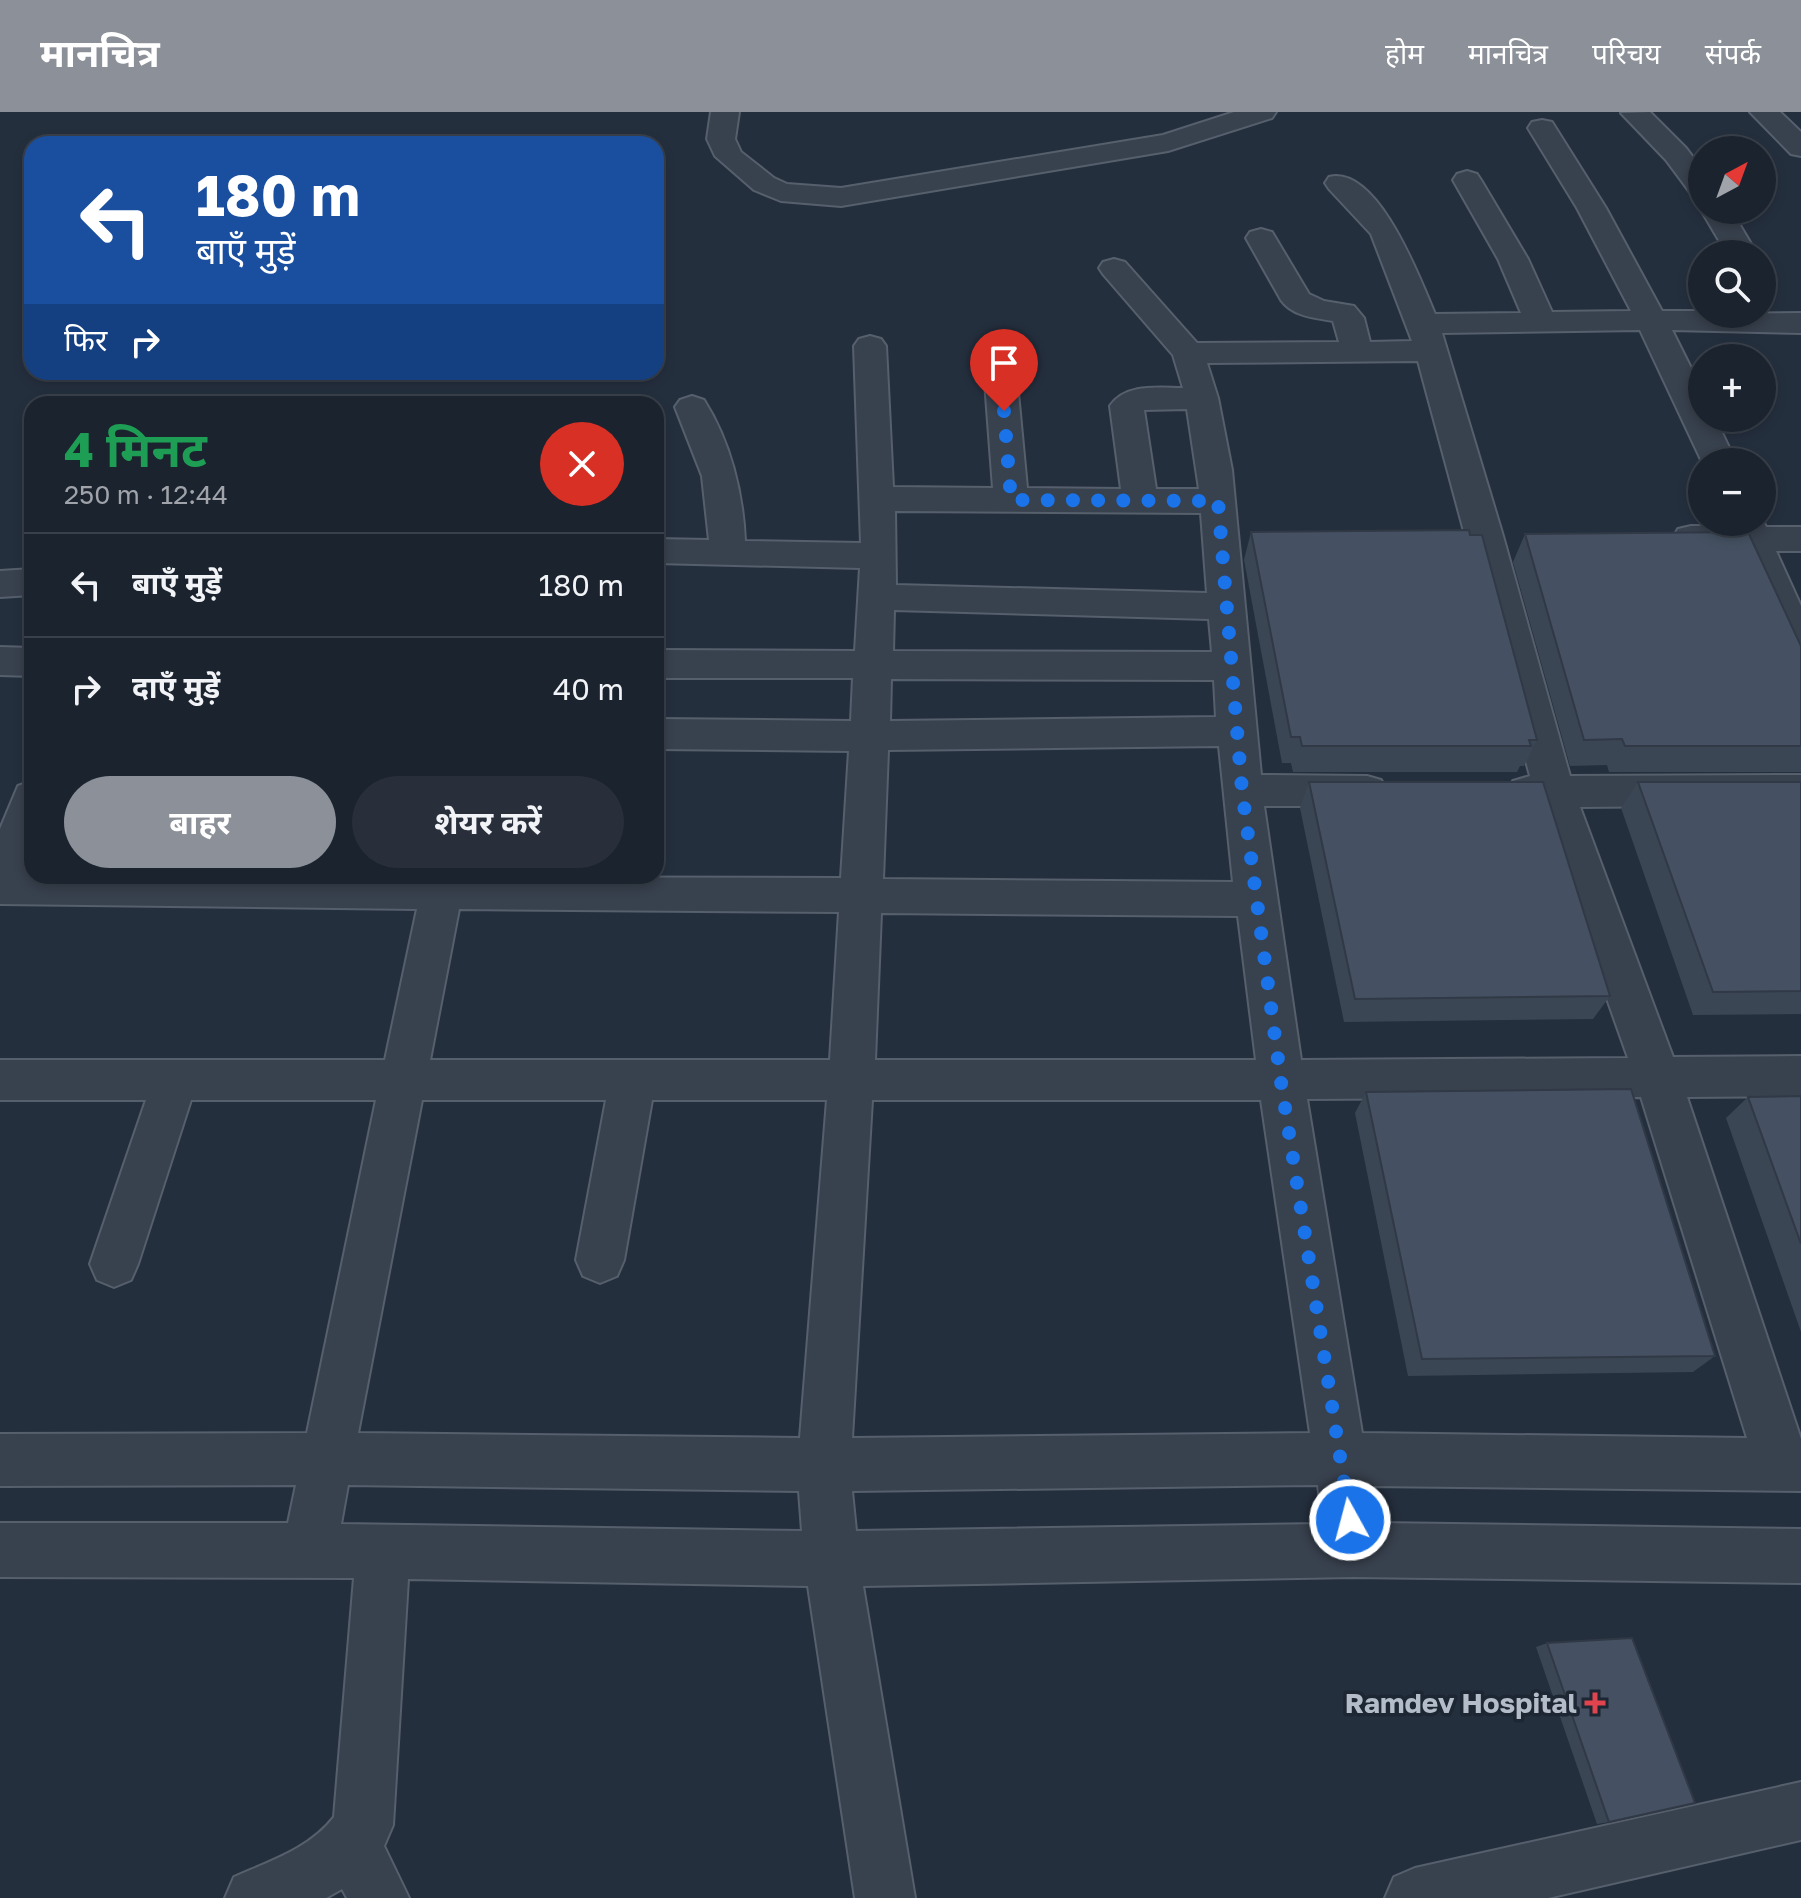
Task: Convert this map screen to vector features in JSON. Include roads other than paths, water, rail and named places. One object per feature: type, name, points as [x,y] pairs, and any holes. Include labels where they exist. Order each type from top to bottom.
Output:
[{"type":"street","points":[[725,112],[721,139],[729,156],[756,178],[781,192],[841,197],[1168,143],[1262,112]]},
{"type":"street","points":[[1764,112],[1801,148]]},
{"type":"street","points":[[1635,113],[1688,170]]},
{"type":"street","points":[[1542,128],[1569,168],[1654,320],[1713,448]]},
{"type":"street","points":[[1467,180],[1513,259],[1540,320]]},
{"type":"street","points":[[0,1460],[328,1459],[824,1465],[1342,1459],[1792,1465],[1658,1078],[1554,792],[1427,337],[1385,233],[1369,212],[1339,183]]},
{"type":"street","points":[[1261,238],[1297,300],[1316,309],[1343,313],[1348,318],[1357,351]]},
{"type":"street","points":[[1114,268],[1188,353],[1202,398],[1230,526],[1226,607],[1242,790],[1281,1082],[1354,1550]]},
{"type":"street","points":[[1776,306],[1790,323]]},
{"type":"street","points":[[1188,353],[1357,351],[1540,320],[1790,323]]},
{"type":"street","points":[[870,346],[879,556],[851,1080],[824,1465],[831,1559],[885,1898]]},
{"type":"street","points":[[1001,382],[1011,500]]},
{"type":"street","points":[[1140,500],[1127,406],[1139,399],[1202,398]]},
{"type":"street","points":[[692,407],[717,463],[727,513],[727,551]]},
{"type":"street","points":[[877,499],[1140,500],[1230,526]]},
{"type":"street","points":[[1659,537],[1688,535]]},
{"type":"street","points":[[1776,535],[1801,539]]},
{"type":"street","points":[[1753,536],[1801,648]]},
{"type":"street","points":[[664,551],[879,556]]},
{"type":"street","points":[[0,584],[24,582]]},
{"type":"street","points":[[876,597],[1226,607]]},
{"type":"street","points":[[0,661],[24,662]]},
{"type":"street","points":[[664,664],[1232,666]]},
{"type":"street","points":[[664,734],[868,736],[1237,731]]},
{"type":"street","points":[[1242,790],[1398,791]]},
{"type":"street","points":[[1491,792],[1801,790]]},
{"type":"street","points":[[24,819],[0,886],[443,884],[860,895],[1257,899]]},
{"type":"street","points":[[309,1550],[443,884]]},
{"type":"street","points":[[0,1080],[633,1078],[1281,1082],[1801,1076]]},
{"type":"street","points":[[600,1260],[633,1078]]},
{"type":"street","points":[[114,1264],[175,1080]]},
{"type":"street","points":[[0,1550],[309,1550],[831,1559],[1354,1550],[1801,1556]]},
{"type":"street","points":[[255,1898],[332,1863],[352,1846],[363,1825],[383,1551]]},
{"type":"street","points":[[1415,1898],[1801,1811]]},
{"type":"street","points":[[352,1846],[379,1898]]},
{"type":"place","name":"Ramdev Hospital","points":[[1595,1703]]}]
